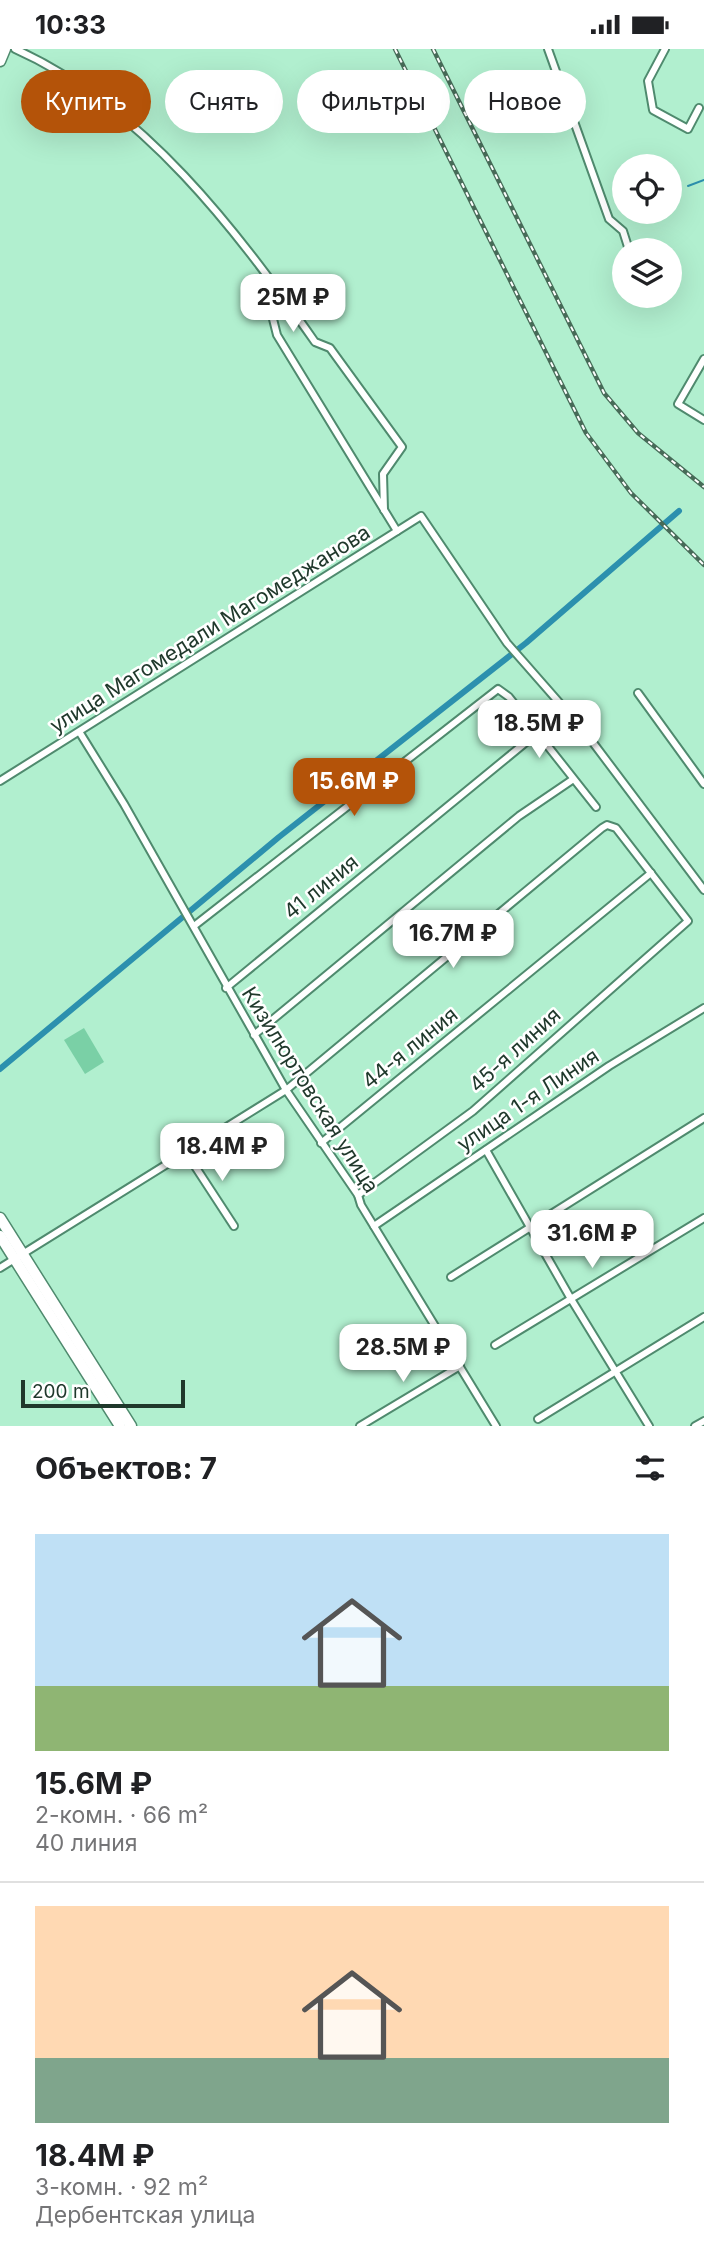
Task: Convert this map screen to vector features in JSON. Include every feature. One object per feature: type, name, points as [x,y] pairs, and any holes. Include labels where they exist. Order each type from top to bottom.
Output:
[{"type":"main road","points":[[0,61],[5,49]]},
{"type":"main road","points":[[0,1218],[18,1257],[120,1426]]},
{"type":"main road","points":[[0,1235],[18,1257],[131,1426]]},
{"type":"street","points":[[15,49],[40,60],[101,102],[148,141],[226,219],[315,342],[330,348],[401,445],[401,453],[383,474],[384,510]]},
{"type":"street","points":[[548,49],[609,219],[623,230],[625,238]]},
{"type":"street","points":[[665,49],[648,82],[653,110],[688,129],[699,108]]},
{"type":"street","name":"улица Магомедали Магомеджановa","points":[[0,781],[397,531],[276,335],[272,315],[277,288]]},
{"type":"street","points":[[704,359],[678,404],[704,420]]},
{"type":"street","points":[[397,531],[421,516],[507,643],[585,732],[704,890]]},
{"type":"street","points":[[192,923],[498,689],[502,690],[596,807]]},
{"type":"street","points":[[638,693],[704,784]]},
{"type":"street","name":"Кизилюртовская улица","points":[[80,733],[186,911],[226,988],[286,1090],[358,1195],[374,1226],[496,1426]]},
{"type":"street","name":"41 линия","points":[[226,988],[536,734]]},
{"type":"street","points":[[254,1035],[519,816],[572,780]]},
{"type":"street","points":[[0,1268],[286,1090],[602,828],[607,825],[616,828],[651,873]]},
{"type":"street","name":"45-я линия","points":[[358,1195],[473,1111],[688,921],[651,873]]},
{"type":"street","name":"44-я линия","points":[[321,1143],[651,873]]},
{"type":"street","name":"улица 1-я Линия","points":[[374,1226],[609,1066],[704,1009]]},
{"type":"street","points":[[451,1277],[704,1118]]},
{"type":"street","points":[[486,1150],[570,1299],[649,1426]]},
{"type":"street","points":[[187,1154],[234,1226]]},
{"type":"street","points":[[495,1345],[704,1218]]},
{"type":"street","points":[[538,1419],[704,1317]]},
{"type":"street","points":[[360,1426],[460,1366]]},
{"type":"street","points":[[695,1426],[704,1420]]},
{"type":"green space","points":[[84,1028],[104,1062],[85,1074],[64,1040]]},
{"type":"waterway","points":[[688,186],[704,180]]},
{"type":"waterway","points":[[0,1069],[279,837],[526,643],[679,511]]},
{"type":"railway","points":[[395,49],[586,433],[631,493],[704,565]]},
{"type":"railway","points":[[433,49],[604,393],[638,433],[704,487]]}]
